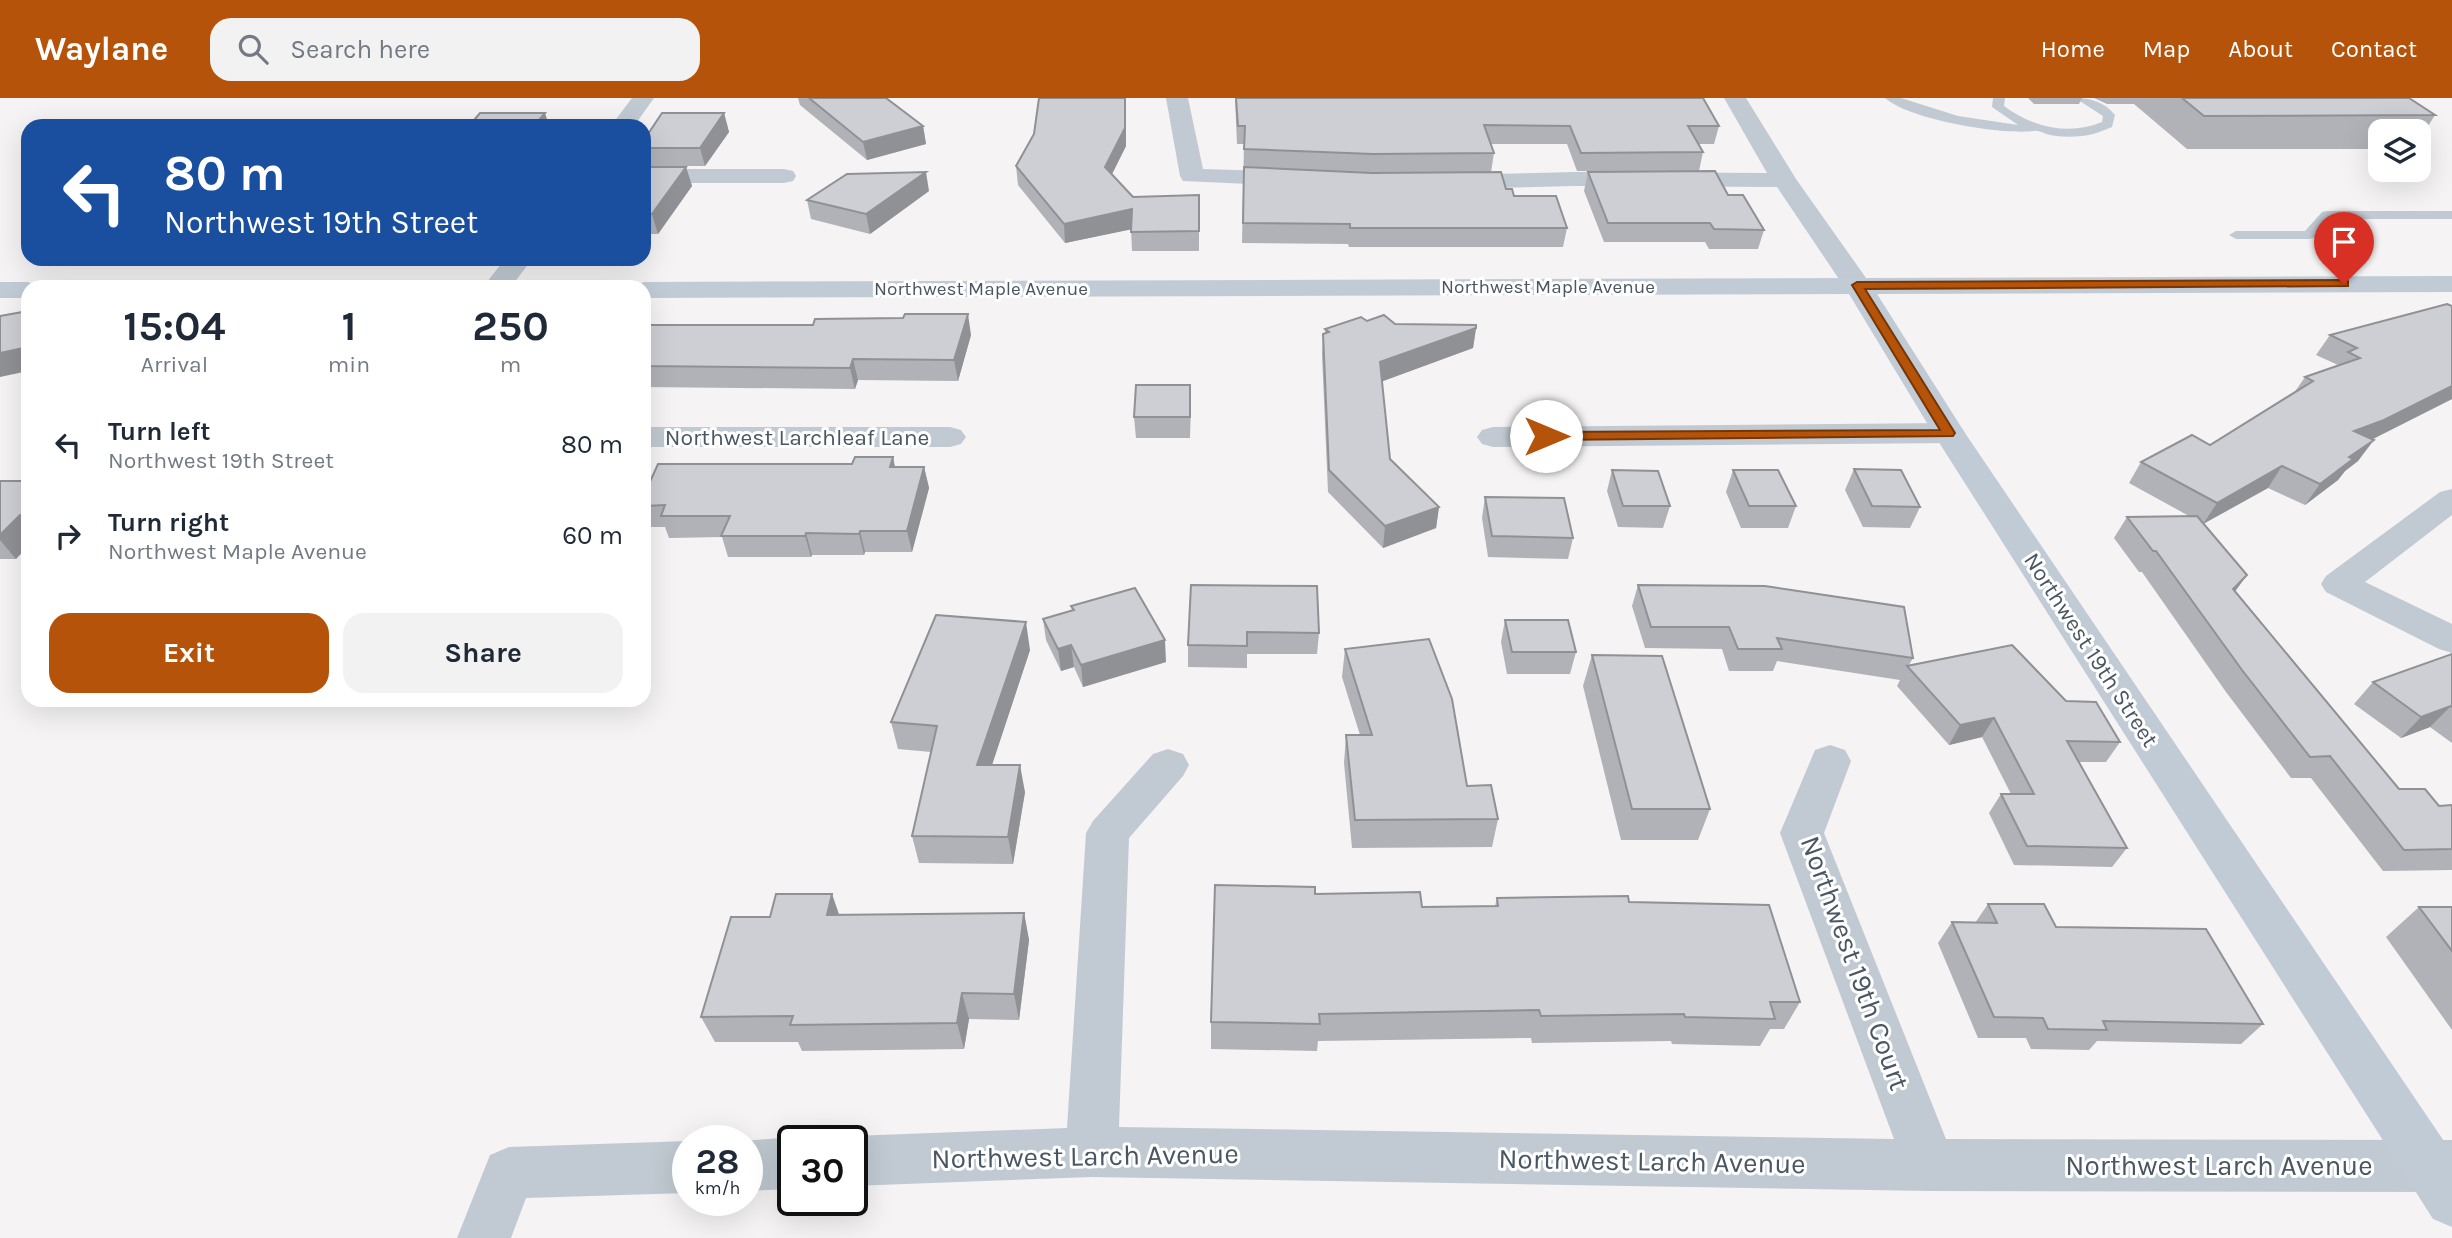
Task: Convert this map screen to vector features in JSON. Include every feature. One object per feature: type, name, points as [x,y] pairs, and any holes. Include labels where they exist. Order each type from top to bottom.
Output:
[{"type":"main road","name":"Northwest Maple Avenue","points":[[651,290],[2452,284]]},
{"type":"main road","name":"Northwest 19th Street","points":[[1857,285],[1949,433],[2444,1177]]},
{"type":"main road","points":[[0,290],[21,290]]},
{"type":"street","points":[[627,119],[643,98]]},
{"type":"street","points":[[1177,98],[1192,176],[1316,180]]},
{"type":"street","name":"Northwest 19th Street","points":[[1735,98],[1784,180],[1857,285]]},
{"type":"street","points":[[651,176],[784,176]]},
{"type":"street","points":[[1422,182],[1575,179],[1784,180]]},
{"type":"street","points":[[502,280],[514,266]]},
{"type":"street","points":[[1493,437],[1949,433]]},
{"type":"street","name":"Northwest Larchleaf Lane","points":[[651,437],[950,437]]},
{"type":"street","points":[[2452,499],[2339,584],[2452,640]]},
{"type":"street","name":"Northwest 19th Court","points":[[1830,761],[1802,833],[1930,1165]]},
{"type":"street","points":[[1092,1152],[1108,833],[1168,765]]},
{"type":"street","name":"Northwest Larch Avenue","points":[[868,1160],[1092,1152],[1930,1165],[2444,1177]]},
{"type":"street","points":[[484,1238],[509,1173],[672,1168]]},
{"type":"lane","points":[[1891,98],[1913,108],[1984,126],[2083,132],[2098,130],[2108,124],[2109,115],[2102,108],[2081,98]]},
{"type":"lane","points":[[1999,98],[1998,107],[2006,114],[2044,129]]},
{"type":"lane","points":[[2236,235],[2309,235],[2327,215],[2452,215]]},
{"type":"building","points":[[809,98],[886,98],[923,126],[863,142]]},
{"type":"building","points":[[1039,98],[1125,98],[1125,128],[1105,167],[1133,197],[1199,195],[1199,231],[1131,232],[1132,209],[1064,224],[1016,166],[1034,134]]},
{"type":"building","points":[[1236,98],[1703,98],[1719,126],[1688,126],[1703,152],[1581,153],[1570,126],[1484,125],[1494,153],[1373,154],[1244,149],[1245,126],[1238,126]]},
{"type":"building","points":[[2182,98],[2409,98],[2435,115],[2204,116]]},
{"type":"building","points":[[480,113],[545,113],[540,119],[475,119]]},
{"type":"building","points":[[662,113],[724,113],[700,148],[651,148],[651,130]]},
{"type":"building","points":[[651,167],[686,167],[652,214]]},
{"type":"building","points":[[1244,167],[1372,173],[1501,172],[1506,189],[1512,189],[1514,196],[1556,196],[1567,228],[1350,228],[1350,224],[1243,223]]},
{"type":"building","points":[[1715,171],[1728,195],[1743,195],[1764,230],[1714,229],[1710,223],[1608,223],[1588,172]]},
{"type":"building","points":[[926,172],[866,214],[807,200],[847,174]]},
{"type":"building","points":[[2447,304],[2452,306],[2452,386],[2384,420],[2354,431],[2374,440],[2349,457],[2353,459],[2320,484],[2282,466],[2217,503],[2141,462],[2192,435],[2210,445],[2313,381],[2305,377],[2360,358],[2348,352],[2357,348],[2330,335]]},
{"type":"building","points":[[21,312],[21,348],[0,353],[0,316]]},
{"type":"building","points":[[905,314],[968,314],[954,360],[853,359],[850,368],[651,366],[651,325],[813,325],[815,319],[903,318]]},
{"type":"building","points":[[1384,315],[1395,324],[1476,325],[1476,328],[1380,362],[1390,459],[1439,507],[1385,526],[1329,470],[1323,334],[1329,332],[1325,329],[1361,317],[1367,321]]},
{"type":"building","points":[[1136,385],[1190,385],[1190,417],[1134,417]]},
{"type":"building","points":[[855,457],[893,457],[890,467],[924,467],[907,531],[806,533],[805,536],[721,536],[730,516],[661,516],[665,505],[651,506],[651,480],[658,464],[852,464]]},
{"type":"building","points":[[1854,469],[1901,470],[1920,507],[1872,506]]},
{"type":"building","points":[[1612,470],[1658,471],[1670,506],[1623,506]]},
{"type":"building","points":[[1733,470],[1778,470],[1796,506],[1749,506]]},
{"type":"building","points":[[0,481],[21,481],[21,515],[0,535]]},
{"type":"building","points":[[1485,497],[1564,498],[1573,538],[1492,536]]},
{"type":"building","points":[[2197,516],[2247,575],[2233,589],[2399,789],[2425,789],[2439,806],[2452,805],[2452,849],[2404,850],[2330,756],[2310,757],[2242,670],[2156,551],[2153,551],[2127,517]]},
{"type":"building","points":[[1191,585],[1317,586],[1319,633],[1247,632],[1247,646],[1188,645]]},
{"type":"building","points":[[1638,585],[1765,586],[1904,607],[1913,658],[1777,638],[1782,649],[1738,649],[1729,627],[1651,627]]},
{"type":"building","points":[[1135,588],[1165,640],[1081,665],[1071,645],[1058,649],[1043,619],[1074,610],[1071,606]]},
{"type":"building","points":[[936,615],[1026,622],[977,765],[1020,765],[1008,837],[912,836],[937,726],[891,722]]},
{"type":"building","points":[[1505,620],[1568,620],[1576,652],[1512,652]]},
{"type":"building","points":[[1429,639],[1452,699],[1467,786],[1491,785],[1498,819],[1355,820],[1346,735],[1372,735],[1345,649]]},
{"type":"building","points":[[2012,645],[2066,701],[2096,702],[2120,742],[2067,741],[2127,848],[2027,846],[2001,794],[2034,794],[1994,718],[1960,725],[1907,666]]},
{"type":"building","points":[[2452,654],[2452,707],[2421,717],[2373,682]]},
{"type":"building","points":[[1592,655],[1662,656],[1710,809],[1632,809]]},
{"type":"building","points":[[1215,885],[1315,887],[1315,894],[1420,892],[1422,907],[1498,906],[1497,898],[1628,896],[1629,902],[1769,905],[1800,1002],[1770,1002],[1775,1019],[1685,1017],[1684,1014],[1541,1016],[1539,1010],[1319,1014],[1320,1024],[1211,1022]]},
{"type":"building","points":[[776,894],[832,894],[827,915],[1024,913],[1014,994],[962,993],[957,1023],[790,1025],[793,1016],[701,1017],[731,917],[770,917]]},
{"type":"building","points":[[1988,904],[2044,904],[2056,927],[2206,929],[2263,1024],[2103,1021],[2107,1030],[2048,1029],[2043,1018],[1994,1017],[1952,922],[1997,923]]},
{"type":"building","points":[[2419,907],[2452,907],[2452,951]]},
{"type":"route","points":[[1546,436],[1949,433],[1857,285],[2344,284]]}]
